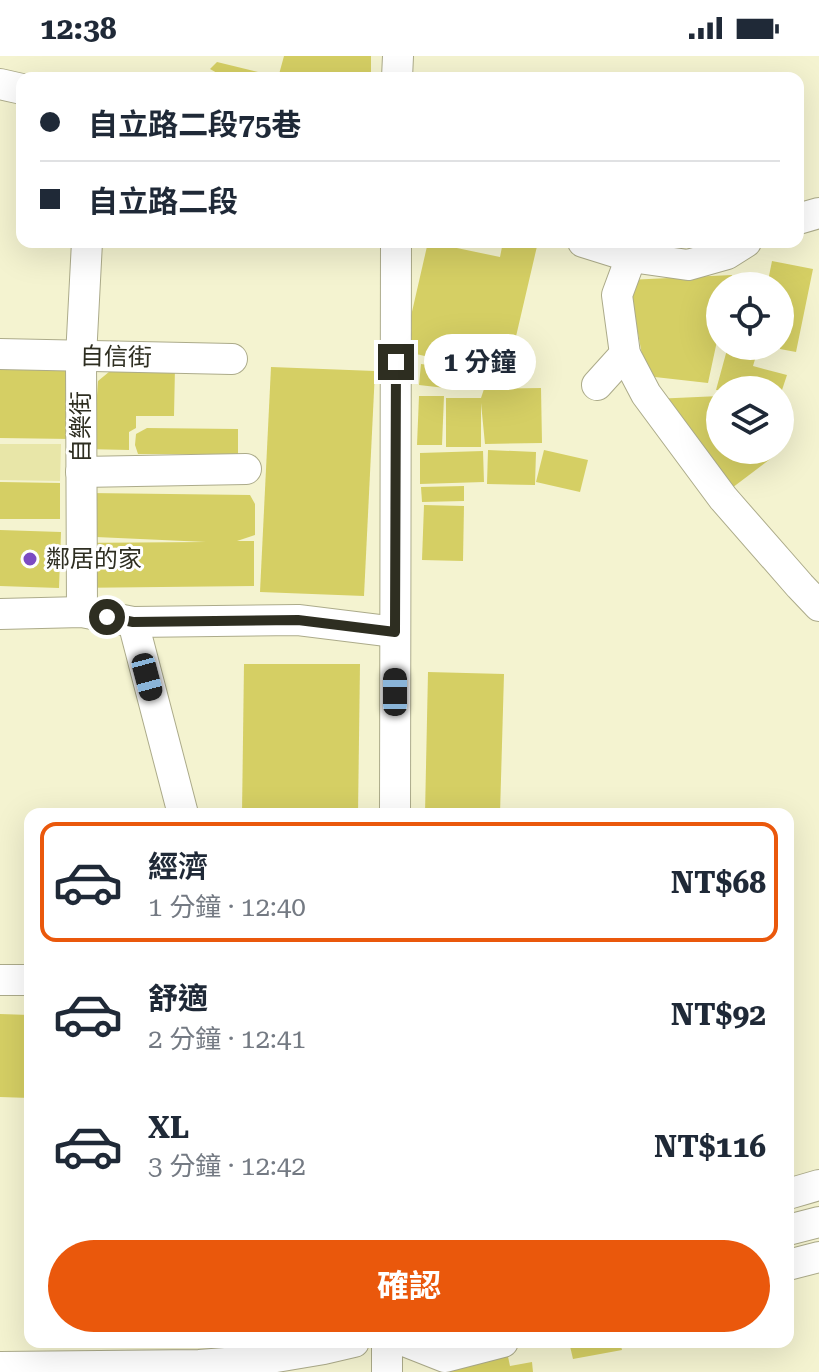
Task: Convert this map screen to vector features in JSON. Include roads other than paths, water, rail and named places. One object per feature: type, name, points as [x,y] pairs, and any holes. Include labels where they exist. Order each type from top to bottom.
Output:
[{"type":"street","name":"自樂街","points":[[82,612],[81,357],[87,248]]},
{"type":"street","points":[[395,808],[396,248]]},
{"type":"street","points":[[602,248],[631,257],[688,265],[727,254],[736,248]]},
{"type":"street","points":[[631,257],[617,295],[625,354],[646,394],[723,498],[819,606]]},
{"type":"street","name":"自信街","points":[[0,354],[232,359]]},
{"type":"street","points":[[597,385],[625,354]]},
{"type":"street","points":[[81,472],[246,469]]},
{"type":"street","points":[[0,614],[82,612],[133,622],[298,620],[395,632]]},
{"type":"street","points":[[133,622],[181,808]]},
{"type":"street","points":[[0,980],[24,980]]},
{"type":"street","points":[[794,1192],[819,1185]]},
{"type":"street","points":[[794,1228],[819,1222]]},
{"type":"street","points":[[794,1263],[819,1257]]},
{"type":"street","points":[[0,1367],[198,1368],[328,1348]]},
{"type":"street","points":[[387,1348],[387,1372]]},
{"type":"street","points":[[422,1348],[445,1357],[480,1348]]},
{"type":"place","name":"鄰居的家","points":[[30,559]]}]
